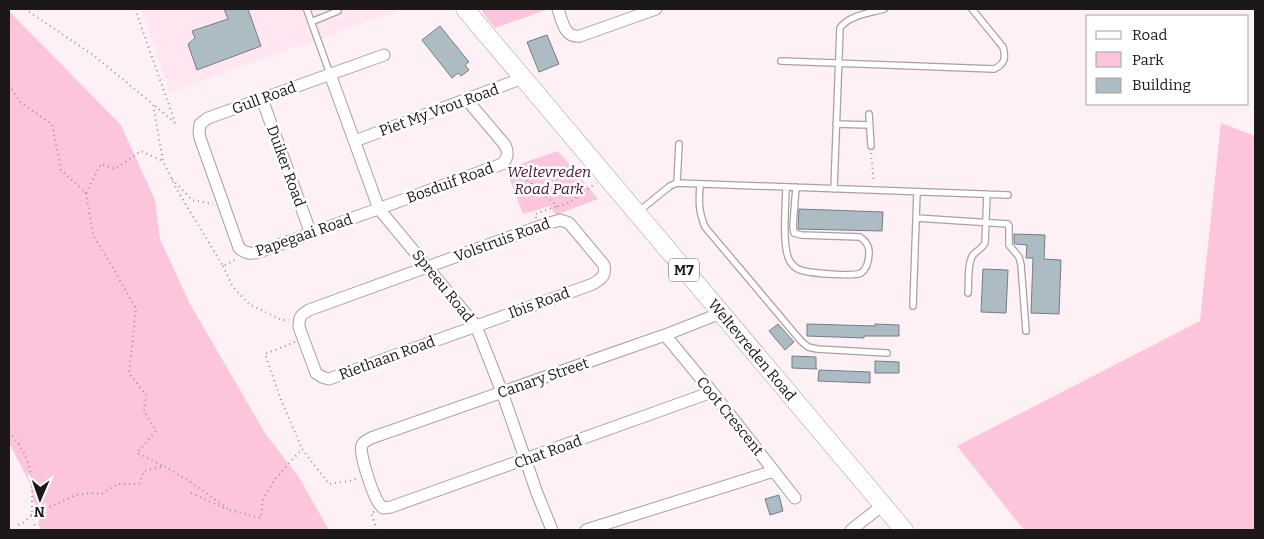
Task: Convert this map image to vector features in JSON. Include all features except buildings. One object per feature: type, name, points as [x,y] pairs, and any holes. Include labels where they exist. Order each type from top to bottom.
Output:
[{"type":"main road","name":"Weltevreden Road","points":[[465,9],[904,530]]},
{"type":"street","points":[[558,9],[566,31],[574,37],[656,9]]},
{"type":"street","name":"Gull Road","points":[[200,124],[208,118],[384,55]]},
{"type":"street","name":"Spreeu Road","points":[[330,74],[379,209],[476,326],[552,530]]},
{"type":"street","name":"Piet My Vrou Road","points":[[355,141],[523,78]]},
{"type":"street","name":"Duiker Road","points":[[262,99],[311,234]]},
{"type":"street","name":"Bosduif Road","points":[[379,209],[496,167],[506,160],[508,150],[505,145],[467,100]]},
{"type":"street","name":"Papegaai Road","points":[[200,124],[200,138],[239,248],[247,254],[259,252],[379,209]]},
{"type":"street","name":"Volstruis Road","points":[[428,267],[560,220],[569,223],[604,264],[605,270],[602,278]]},
{"type":"street","points":[[299,320],[301,315],[309,310],[428,267]]},
{"type":"street","name":"Ibis Road","points":[[476,326],[593,284],[602,278]]},
{"type":"street","name":"Canary Street","points":[[368,476],[360,451],[361,446],[364,442],[380,434],[665,335],[721,313]]},
{"type":"street","name":"Riethaan Road","points":[[299,320],[299,327],[316,373],[329,379],[476,326]]},
{"type":"street","name":"Coot Crescent","points":[[665,335],[795,498]]},
{"type":"street","name":"Chat Road","points":[[383,508],[391,508],[712,392]]},
{"type":"street","points":[[586,530],[774,471]]},
{"type":"street","points":[[368,476],[378,501],[383,508]]},
{"type":"street","points":[[851,530],[884,505]]},
{"type":"lane","points":[[834,189],[840,28],[850,19],[884,9]]},
{"type":"lane","points":[[781,61],[994,69],[1004,61],[1004,47],[972,9]]},
{"type":"lane","name":"Spreeu Road","points":[[307,10],[330,74]]},
{"type":"lane","points":[[311,22],[338,11]]},
{"type":"lane","points":[[869,114],[871,146]]},
{"type":"lane","points":[[836,124],[870,124]]},
{"type":"lane","points":[[677,183],[679,144]]},
{"type":"lane","points":[[637,213],[670,186],[677,183],[1008,195]]},
{"type":"lane","points":[[700,184],[700,216],[705,227],[801,341],[808,347],[817,349],[887,353]]},
{"type":"lane","points":[[786,187],[785,244],[787,256],[792,264],[798,269],[810,272],[853,275],[860,273],[865,269],[869,258],[869,247],[860,237],[801,235],[794,233],[796,187]]},
{"type":"lane","points":[[913,306],[917,192]]},
{"type":"lane","points":[[968,293],[971,259],[985,244],[987,194]]},
{"type":"lane","points":[[916,218],[1009,225],[1009,245],[1019,257],[1021,265],[1026,331]]},
{"type":"path","points":[[24,9],[93,55],[175,123],[135,9]]},
{"type":"path","points":[[9,85],[21,103],[52,124],[61,170],[86,193]]},
{"type":"path","points":[[153,104],[163,161],[177,190],[223,266],[233,287],[249,304],[282,320],[299,320]]},
{"type":"path","points":[[871,146],[875,190]]},
{"type":"path","points":[[163,161],[141,151],[115,169],[101,164],[86,193],[93,235],[136,309],[129,373],[146,395],[144,411],[156,431],[137,453],[189,481],[231,511]]},
{"type":"path","points":[[511,164],[540,192],[558,206]]},
{"type":"path","points":[[171,177],[192,200],[219,205]]},
{"type":"path","points":[[538,222],[534,214],[568,204],[596,184]]},
{"type":"path","points":[[223,266],[242,256]]},
{"type":"path","points":[[304,339],[265,354],[281,400],[302,449],[329,484],[368,476]]},
{"type":"path","points":[[9,432],[22,448],[28,464],[32,484],[32,515],[36,530]]},
{"type":"path","points":[[191,493],[231,511],[260,518],[263,499],[276,478],[302,449]]},
{"type":"path","points":[[15,526],[23,523],[32,515],[76,495],[101,494],[118,484],[139,484],[144,471],[164,466]]},
{"type":"path","points":[[377,530],[371,513],[383,508]]},
{"type":"shaded area","points":[[141,9],[403,9],[170,92]]},
{"type":"green space","points":[[482,9],[549,9],[495,28]]},
{"type":"green space","points":[[9,11],[121,125],[155,200],[160,239],[190,304],[265,433],[300,479],[329,530],[40,530],[30,483],[9,443]]},
{"type":"green space","points":[[1221,123],[1255,136],[1255,530],[1024,530],[957,446],[1200,321]]},
{"type":"green space","name":"Weltevreden Road Park","points":[[558,151],[598,199],[556,215],[550,206],[523,214],[509,177],[522,171],[520,164]]}]
